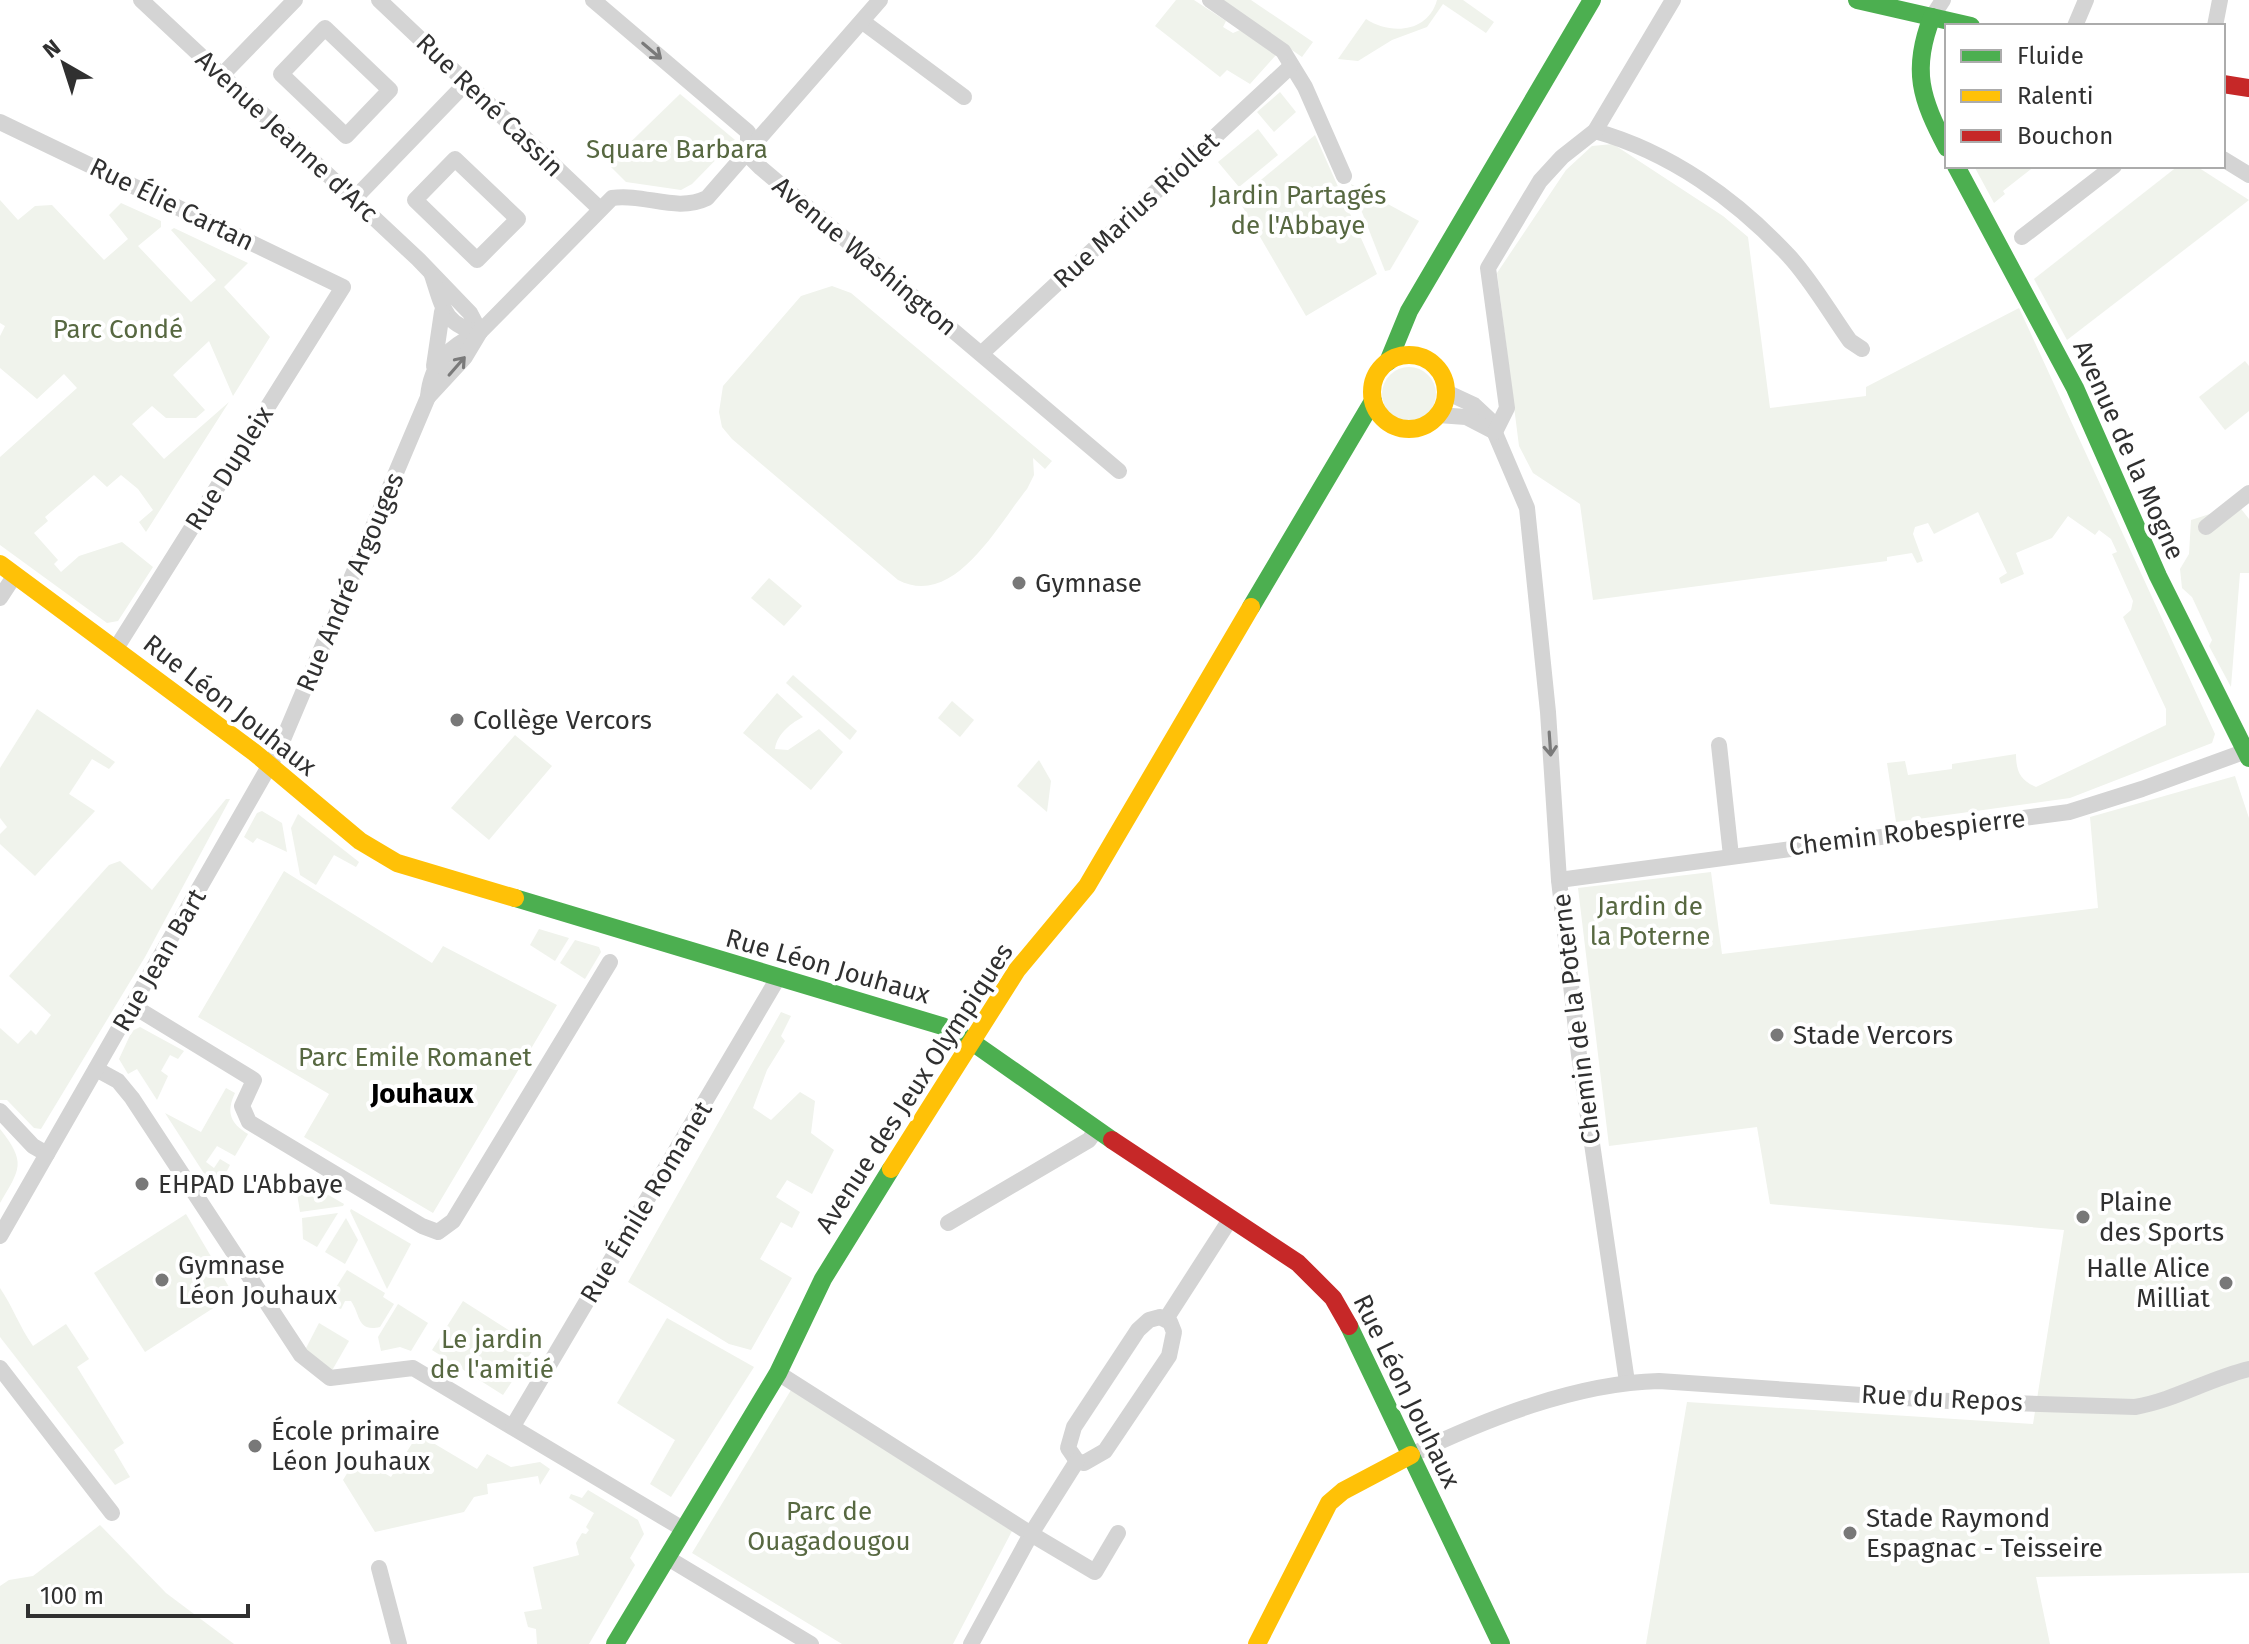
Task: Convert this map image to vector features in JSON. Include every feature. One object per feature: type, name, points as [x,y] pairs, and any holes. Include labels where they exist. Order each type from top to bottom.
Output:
[{"type":"main road","points":[[1395,427],[1377,412],[1373,401],[1374,379],[1388,362],[1405,321],[1592,0]]},
{"type":"main road","points":[[1857,0],[1962,24]]},
{"type":"main road","points":[[1932,17],[1921,40],[1917,71],[1925,107],[1945,144]]},
{"type":"main road","points":[[2225,84],[2249,88]]},
{"type":"main road","name":"Avenue de la Mogne","points":[[1957,168],[2075,388],[2158,576],[2248,753]]},
{"type":"main road","points":[[1405,321],[1419,357]]},
{"type":"main road","points":[[1346,446],[1395,427],[1419,428],[1438,415],[1446,392],[1438,369],[1419,357],[1408,355],[1388,362]]},
{"type":"main road","name":"Avenue des Jeux Olympiques","points":[[615,1644],[778,1373],[823,1279],[1017,970],[1087,886],[1182,719],[1373,401]]},
{"type":"main road","name":"Rue Léon Jouhaux","points":[[7,569],[270,766],[349,833],[397,863],[942,1026],[972,1042],[1096,1130],[1298,1263],[1333,1298],[1501,1644]]},
{"type":"main road","points":[[1257,1644],[1329,1503],[1343,1491],[1411,1455]]},
{"type":"street","name":"Avenue Jeanne d'Arc","points":[[141,0],[355,198],[470,313],[480,332]]},
{"type":"street","points":[[223,74],[295,0]]},
{"type":"street","name":"Rue René Cassin","points":[[379,0],[600,209]]},
{"type":"street","name":"Avenue Washington","points":[[593,0],[748,132],[748,155],[982,353],[1045,412],[1119,471]]},
{"type":"street","points":[[434,367],[457,343],[480,332],[612,198],[694,204],[707,198],[748,155],[880,0]]},
{"type":"street","points":[[1210,0],[1283,51],[1305,87],[1344,176]]},
{"type":"street","points":[[1438,415],[1466,417],[1495,432],[1507,408],[1488,268],[1540,181],[1562,157],[1595,131],[1673,0]]},
{"type":"street","points":[[1932,17],[1943,0]]},
{"type":"street","points":[[2076,24],[2086,0]]},
{"type":"street","points":[[2215,24],[2220,0]]},
{"type":"street","points":[[863,22],[964,97]]},
{"type":"street","points":[[325,28],[390,90],[346,136],[281,74],[325,28]]},
{"type":"street","name":"Rue Marius Riollet","points":[[982,353],[1290,67]]},
{"type":"street","points":[[355,198],[468,81]]},
{"type":"street","name":"Rue Élie Cartan","points":[[0,122],[343,287]]},
{"type":"street","points":[[1595,131],[1630,141],[1665,157],[1751,219],[1791,258],[1850,341],[1862,349]]},
{"type":"street","points":[[455,159],[518,219],[477,260],[447,231],[415,200],[455,159]]},
{"type":"street","points":[[2225,160],[2249,175]]},
{"type":"street","points":[[2022,237],[2111,168]]},
{"type":"street","name":"Avenue Jeanne d'Arc","points":[[432,275],[442,312]]},
{"type":"street","name":"Rue Dupleix","points":[[115,650],[343,287]]},
{"type":"street","points":[[442,312],[463,330],[480,332]]},
{"type":"street","name":"Rue André Argouges","points":[[270,766],[428,397],[442,312]]},
{"type":"street","name":"Rue André Argouges","points":[[428,397],[465,357],[480,332]]},
{"type":"street","name":"Chemin de la Poterne","points":[[1446,392],[1474,405],[1489,419],[1527,508],[1539,618],[1559,880],[1592,1152],[1627,1382]]},
{"type":"street","points":[[2206,527],[2249,493]]},
{"type":"street","points":[[0,598],[7,569]]},
{"type":"street","points":[[1719,745],[1731,856]]},
{"type":"street","name":"Chemin Robespierre","points":[[1559,880],[2069,812],[2248,753]]},
{"type":"street","name":"Rue Jean Bart","points":[[0,1236],[270,766]]},
{"type":"street","points":[[133,1006],[254,1080],[242,1106],[249,1122],[409,1219],[438,1232],[453,1221],[610,962]]},
{"type":"street","name":"Rue Émile Romanet","points":[[513,1426],[778,978]]},
{"type":"street","points":[[96,1069],[118,1081],[132,1098],[294,1348],[330,1378],[413,1368],[683,1529]]},
{"type":"street","points":[[0,1111],[33,1146],[47,1154]]},
{"type":"street","points":[[948,1223],[1089,1140],[1096,1130]]},
{"type":"street","points":[[1166,1319],[1231,1218]]},
{"type":"street","points":[[1160,1317],[1166,1319],[1174,1332],[1169,1356],[1105,1451],[1084,1463],[1077,1461],[1068,1448],[1074,1427],[1143,1323],[1160,1317]]},
{"type":"street","points":[[0,1368],[112,1513]]},
{"type":"street","name":"Rue du Repos","points":[[1627,1382],[1659,1381],[1949,1401],[2135,1407],[2159,1403],[2205,1381],[2249,1369]]},
{"type":"street","points":[[778,1373],[1095,1572],[1118,1533]]},
{"type":"street","points":[[1411,1455],[1584,1388],[1627,1382]]},
{"type":"street","points":[[971,1644],[1031,1534],[1077,1461]]},
{"type":"street","points":[[666,1557],[811,1644]]},
{"type":"street","points":[[379,1568],[399,1644]]},
{"type":"green space","points":[[1176,0],[1194,0],[1226,21],[1223,27],[1233,33],[1240,30],[1276,55],[1250,84],[1227,70],[1220,77],[1155,26]]},
{"type":"green space","points":[[1219,0],[1251,0],[1313,42],[1302,57]]},
{"type":"green space","points":[[1437,0],[1463,0],[1494,22],[1486,33],[1443,4],[1427,27],[1392,40],[1358,61],[1338,59],[1366,19],[1386,27],[1407,28],[1425,19]]},
{"type":"green space","points":[[1280,92],[1296,112],[1274,132],[1257,112]]},
{"type":"green space","name":"Square Barbara","points":[[680,94],[735,140],[692,184],[681,190],[626,182],[608,164]]},
{"type":"green space","points":[[1258,129],[1278,155],[1239,187],[1218,162]]},
{"type":"green space","name":"Jardin Partagés de l'Abbaye","points":[[1315,135],[1377,274],[1306,316],[1238,199]]},
{"type":"green space","points":[[1613,144],[1723,216],[1748,237],[1770,408],[1866,396],[1866,387],[2019,308],[2215,734],[2212,743],[2070,798],[1896,822],[1887,763],[1905,761],[1908,775],[1952,769],[1952,764],[2016,754],[2020,774],[2036,787],[2166,725],[2166,709],[2123,617],[2131,610],[2133,601],[2112,554],[2117,552],[2111,539],[2099,530],[2095,535],[2068,516],[2052,538],[2016,553],[2024,574],[2001,584],[1999,578],[2007,573],[1978,512],[1934,534],[1928,523],[1915,527],[1913,534],[1923,561],[1917,563],[1912,553],[1887,557],[1887,561],[1593,600],[1580,504],[1533,473],[1519,446],[1497,273],[1566,170],[1592,146]]},
{"type":"green space","points":[[1975,168],[2032,168],[2003,191],[2005,194],[1994,203]]},
{"type":"green space","points":[[2175,168],[2199,168],[2249,200],[2067,340],[2034,279]]},
{"type":"green space","points":[[1351,184],[1419,221],[1390,270],[1385,271]]},
{"type":"green space","name":"Parc Condé","points":[[0,200],[18,220],[35,206],[52,205],[104,260],[128,239],[109,215],[121,203],[161,221],[161,227],[138,246],[191,302],[216,280],[171,230],[174,228],[248,263],[224,287],[270,337],[233,396],[209,341],[173,375],[205,410],[196,418],[166,418],[152,406],[132,424],[164,459],[229,402],[146,532],[139,522],[153,510],[138,489],[121,475],[107,487],[94,475],[45,517],[48,521],[34,533],[58,560],[54,564],[61,572],[79,556],[122,542],[153,567],[118,621],[107,623],[0,545],[0,457],[77,388],[64,374],[37,399],[0,368],[0,336],[5,326],[0,323]]},
{"type":"green space","points":[[832,286],[851,293],[1052,461],[1045,469],[1033,458],[1034,475],[1027,489],[988,542],[956,574],[938,583],[918,586],[898,580],[732,439],[722,427],[719,412],[723,386],[801,296]]},
{"type":"green space","points":[[2245,361],[2249,366],[2249,411],[2225,430],[2199,397]]},
{"type":"green space","points":[[1409,367],[1428,375],[1436,394],[1428,413],[1409,421],[1390,413],[1382,394],[1390,375]]},
{"type":"green space","points":[[2238,505],[2249,519],[2249,573],[2240,573],[2231,687],[2209,646],[2212,640],[2192,597],[2182,588],[2180,569],[2189,554],[2191,520]]},
{"type":"green space","points":[[769,578],[802,606],[784,626],[751,598]]},
{"type":"green space","points":[[793,675],[857,731],[850,740],[786,683]]},
{"type":"green space","points":[[777,693],[803,717],[782,733],[775,749],[788,750],[819,729],[843,752],[811,790],[743,733]]},
{"type":"green space","points":[[952,701],[974,720],[960,737],[938,718]]},
{"type":"green space","points":[[37,709],[115,762],[109,769],[92,759],[69,794],[95,811],[35,876],[0,844],[0,834],[7,827],[0,818],[0,768]]},
{"type":"green space","points":[[515,735],[552,766],[489,840],[451,808]]},
{"type":"green space","points":[[1039,760],[1051,781],[1047,812],[1017,786]]},
{"type":"green space","name":"Plaine des Sports","points":[[2235,776],[2249,818],[2249,1573],[2036,1577],[2050,1644],[1646,1644],[1687,1402],[2033,1424],[2064,1230],[1770,1204],[1757,1127],[1609,1146],[1578,888],[1711,872],[1722,954],[2098,908],[2090,817]]},
{"type":"green space","points":[[226,799],[230,799],[145,957],[41,1129],[34,1128],[7,1100],[0,1100],[0,1028],[18,1044],[31,1030],[36,1035],[51,1015],[9,976],[109,865],[120,861],[152,890]]},
{"type":"green space","points":[[262,811],[282,823],[287,852],[257,838],[253,843],[244,837],[257,813]]},
{"type":"green space","points":[[298,814],[359,862],[356,867],[334,855],[316,885],[300,875],[291,828]]},
{"type":"green space","name":"Parc Emile Romanet","points":[[284,871],[432,963],[443,946],[557,1005],[433,1213],[304,1137],[329,1094],[198,1017]]},
{"type":"green space","points":[[539,929],[569,938],[555,961],[530,945]]},
{"type":"green space","points":[[575,940],[599,947],[601,952],[585,979],[560,963]]},
{"type":"green space","points":[[781,1012],[791,1016],[781,1036],[785,1041],[767,1070],[753,1108],[771,1120],[800,1092],[815,1101],[811,1133],[834,1150],[812,1194],[787,1180],[776,1197],[800,1212],[792,1228],[781,1222],[760,1259],[792,1278],[751,1350],[729,1344],[628,1282]]},
{"type":"green space","points":[[140,1027],[184,1051],[178,1059],[170,1055],[161,1071],[168,1076],[157,1100],[137,1069],[128,1074],[119,1059],[132,1031]]},
{"type":"green space","points":[[226,1088],[235,1093],[231,1116],[237,1126],[248,1134],[235,1156],[217,1146],[206,1162],[214,1168],[220,1159],[230,1165],[216,1192],[165,1113],[201,1132]]},
{"type":"green space","points":[[0,1129],[14,1150],[18,1166],[0,1203]]},
{"type":"green space","points":[[294,1175],[344,1204],[343,1206],[300,1212]]},
{"type":"green space","points":[[350,1211],[411,1244],[387,1289]]},
{"type":"green space","points":[[338,1213],[317,1247],[303,1239],[302,1218]]},
{"type":"green space","name":"Gymnase Léon Jouhaux","points":[[186,1214],[229,1287],[213,1297],[218,1305],[145,1352],[94,1273]]},
{"type":"green space","points":[[346,1218],[358,1240],[345,1264],[325,1252]]},
{"type":"green space","points":[[347,1270],[385,1293],[383,1297],[394,1304],[380,1327],[363,1325],[351,1301],[345,1301],[341,1309],[338,1308],[333,1292]]},
{"type":"green space","points":[[0,1288],[33,1346],[66,1324],[89,1359],[77,1367],[124,1443],[114,1450],[130,1477],[115,1485],[0,1337]]},
{"type":"green space","name":"Le jardin de l'amitié","points":[[463,1301],[535,1347],[503,1395],[432,1350]]},
{"type":"green space","points":[[398,1304],[428,1323],[411,1351],[400,1347],[381,1351],[378,1337]]},
{"type":"green space","points":[[667,1318],[754,1367],[671,1497],[650,1484],[675,1440],[617,1403]]},
{"type":"green space","points":[[319,1323],[349,1341],[330,1374],[304,1352]]},
{"type":"green space","name":"Parc de Ouagadougou","points":[[791,1390],[1012,1531],[953,1644],[842,1644],[692,1553]]},
{"type":"green space","points":[[418,1434],[477,1469],[487,1454],[511,1467],[540,1462],[550,1469],[540,1485],[538,1476],[487,1484],[488,1494],[474,1497],[464,1512],[375,1532],[343,1480],[357,1457],[391,1477]]},
{"type":"green space","points":[[588,1490],[638,1520],[644,1534],[630,1558],[635,1565],[589,1644],[537,1644],[536,1629],[528,1627],[524,1612],[542,1609],[533,1567],[579,1555],[576,1543],[582,1533],[586,1534],[589,1530],[586,1527],[594,1513],[569,1498],[571,1494],[582,1498]]},
{"type":"green space","points":[[100,1525],[166,1593],[234,1644],[0,1644],[0,1586],[9,1580],[33,1576]]},
{"type":"traffic: fast","points":[[1388,362],[1409,311],[1592,0]]},
{"type":"traffic: fast","points":[[1857,0],[1962,24]]},
{"type":"traffic: fast","points":[[1932,17],[1922,53],[1922,84],[1925,99],[1945,144]]},
{"type":"traffic: fast","points":[[1957,168],[2075,388],[2158,576],[2249,758]]},
{"type":"traffic: fast","points":[[1251,607],[1373,401]]},
{"type":"traffic: fast","points":[[515,898],[942,1026],[972,1042],[1112,1140]]},
{"type":"traffic: fast","points":[[615,1644],[778,1373],[823,1279],[891,1169]]},
{"type":"traffic: fast","points":[[1349,1326],[1501,1644]]},
{"type":"traffic: slow","points":[[1409,355],[1430,361],[1440,371],[1446,392],[1440,413],[1430,423],[1409,429],[1388,423],[1378,413],[1372,392],[1378,371],[1388,361],[1409,355]]},
{"type":"traffic: slow","points":[[0,564],[255,753],[360,841],[397,863],[515,898]]},
{"type":"traffic: slow","points":[[891,1169],[1017,970],[1087,886],[1251,607]]},
{"type":"traffic: slow","points":[[1257,1644],[1329,1503],[1343,1491],[1411,1455]]},
{"type":"traffic: jam","points":[[2225,84],[2249,88]]},
{"type":"traffic: jam","points":[[1112,1140],[1298,1263],[1333,1298],[1349,1326]]},
{"type":"place","name":"Gymnase","points":[[1019,583]]},
{"type":"place","name":"Collège Vercors","points":[[457,720]]},
{"type":"place","name":"Stade Vercors","points":[[1777,1035]]},
{"type":"place","name":"EHPAD L'Abbaye","points":[[142,1184]]},
{"type":"place","name":"Plaine des Sports","points":[[2083,1217]]},
{"type":"place","name":"Gymnase Léon Jouhaux","points":[[162,1280]]},
{"type":"place","name":"Halle Alice Milliat","points":[[2226,1283]]},
{"type":"place","name":"École primaire Léon Jouhaux","points":[[255,1446]]},
{"type":"place","name":"Stade Raymond Espagnac - Teisseire","points":[[1850,1533]]},
{"type":"district","name":"Jouhaux","points":[[422,1093]]},
{"type":"park label","name":"Jardin de la Poterne","points":[[1650,921]]}]
